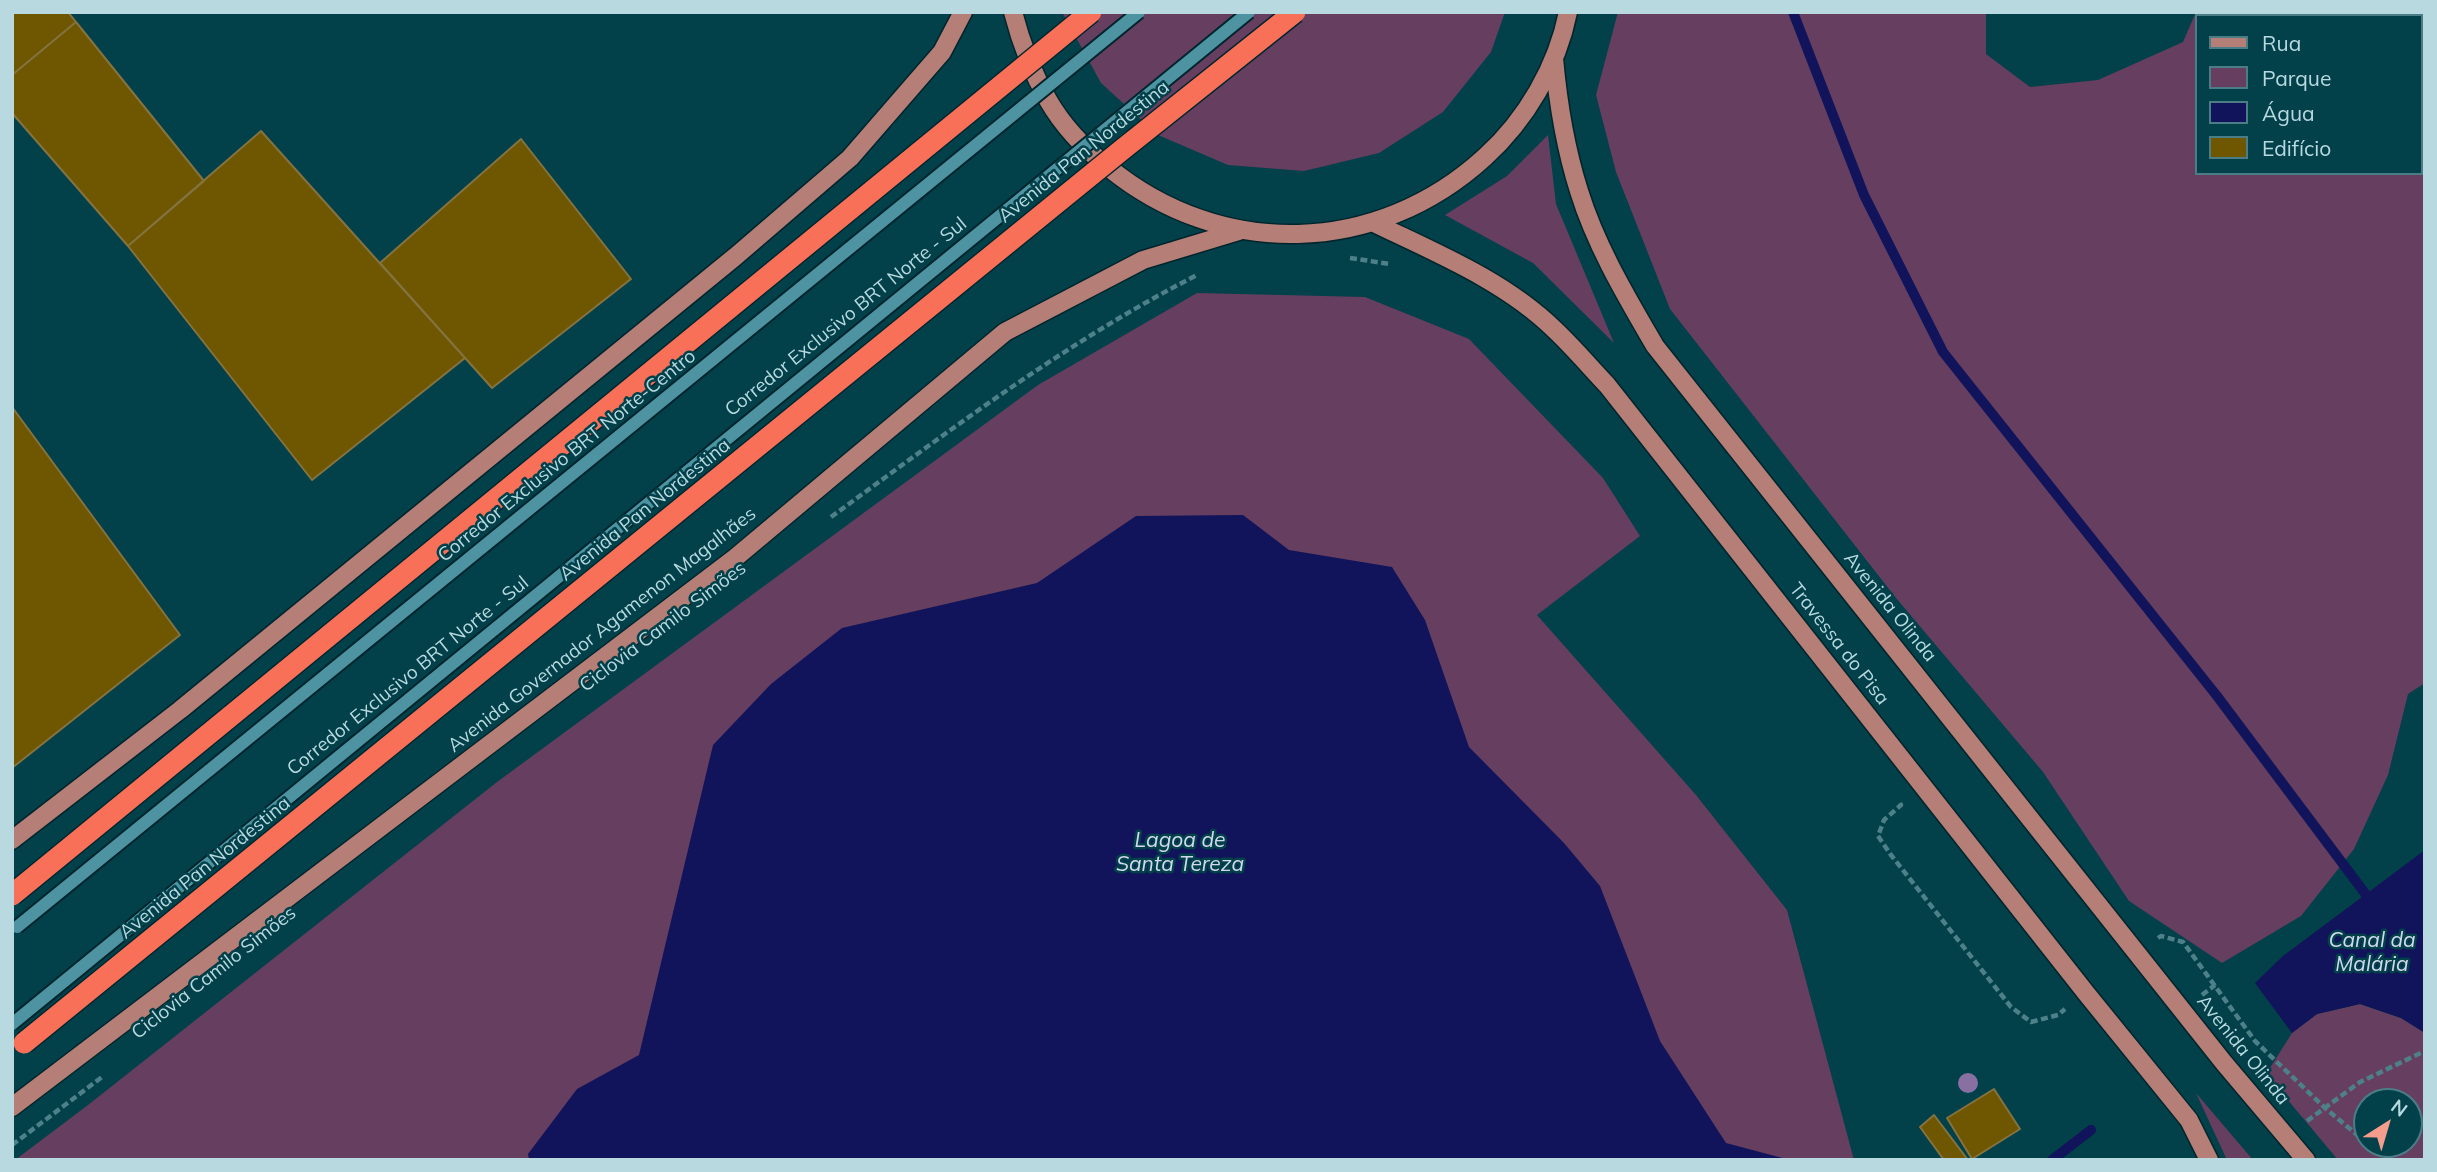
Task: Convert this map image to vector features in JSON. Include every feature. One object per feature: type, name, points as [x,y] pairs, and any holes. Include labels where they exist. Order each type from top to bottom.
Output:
[{"type":"highway","points":[[12,895],[1091,12]]},
{"type":"highway","name":"Avenida Pan Nordestina","points":[[24,1044],[1294,12]]},
{"type":"main road","points":[[12,840],[180,710],[725,265],[850,158],[942,52],[963,12]]},
{"type":"main road","points":[[1013,12],[1023,50],[1049,102],[1086,149],[1131,186],[1183,214],[1239,231],[1307,235],[1374,223],[1421,204],[1464,177],[1501,143],[1532,103],[1554,58],[1568,12]]},
{"type":"main road","name":"Avenida Olinda","points":[[1554,58],[1559,111],[1579,191],[1602,250],[1622,290],[1656,346],[2224,1063],[2306,1160]]},
{"type":"main road","name":"Travessa do Pisa","points":[[1374,223],[1463,266],[1513,298],[1554,328],[1607,385],[2189,1120],[2208,1160]]},
{"type":"main road","name":"Avenida Governador Agamenon Magalhães","points":[[12,1107],[735,558],[1005,332],[1143,260],[1239,231]]},
{"type":"lane","name":"Corredor Exclusivo BRT Norte-Centro","points":[[18,927],[1139,12]]},
{"type":"lane","name":"Corredor Exclusivo BRT Norte - Sul","points":[[12,1024],[1249,12]]},
{"type":"path","points":[[1341,257],[1387,263]]},
{"type":"path","points":[[822,524],[1013,385],[1163,293],[1206,270]]},
{"type":"path","points":[[2226,1001],[2255,1041],[2325,1108],[2353,1131]]},
{"type":"path","points":[[2286,1135],[2360,1082],[2425,1051]]},
{"type":"path","points":[[12,1145],[103,1077]]},
{"type":"green space","points":[[1062,12],[1505,12],[1491,52],[1443,112],[1379,153],[1304,171],[1228,165],[1158,135],[1101,83]]},
{"type":"green space","points":[[1618,12],[1986,12],[1986,54],[2030,87],[2098,80],[2183,42],[2196,12],[2425,12],[2425,683],[2408,694],[2388,775],[2354,849],[2301,916],[2222,963],[2129,901],[2043,772],[1896,598],[1670,309],[1616,172],[1596,95]]},
{"type":"green space","points":[[1548,135],[1556,204],[1614,343],[1533,263],[1445,215],[1507,176]]},
{"type":"green space","points":[[1197,293],[1365,297],[1469,339],[1603,478],[1640,536],[1537,615],[1696,795],[1787,910],[1854,1160],[15,1160],[497,782],[1038,385]]},
{"type":"green space","points":[[2360,1004],[2401,1018],[2425,1033],[2425,1160],[2338,1160],[2266,1074],[2292,1033],[2317,1014]]},
{"type":"green space","points":[[2196,1093],[2253,1160],[2227,1160]]},
{"type":"water","name":"Lagoa de Santa Tereza","points":[[1243,515],[1289,550],[1392,567],[1425,620],[1469,747],[1564,843],[1600,886],[1660,1041],[1726,1143],[1790,1160],[529,1160],[528,1154],[577,1089],[639,1055],[713,745],[771,684],[842,628],[1037,583],[1136,516]]},
{"type":"water","name":"Canal da Malária","points":[[2425,850],[2425,1033],[2401,1018],[2360,1004],[2317,1014],[2292,1033],[2255,983],[2283,956]]},
{"type":"building","points":[[12,12],[68,12],[76,22],[12,75]]},
{"type":"building","points":[[76,22],[204,181],[128,246],[12,113],[12,75]]},
{"type":"building","points":[[261,131],[465,358],[312,480],[128,246]]},
{"type":"building","points":[[521,139],[631,279],[492,388],[380,263]]},
{"type":"building","points":[[12,407],[180,635],[12,768]]},
{"type":"building","points":[[1994,1089],[2020,1129],[1972,1159],[1947,1118]]},
{"type":"building","points":[[1934,1115],[1968,1160],[1944,1160],[1920,1127]]},
{"type":"waterway","points":[[1793,12],[1864,195],[1943,352],[2217,696],[2373,904]]},
{"type":"waterway","points":[[2052,1160],[2091,1130]]}]
